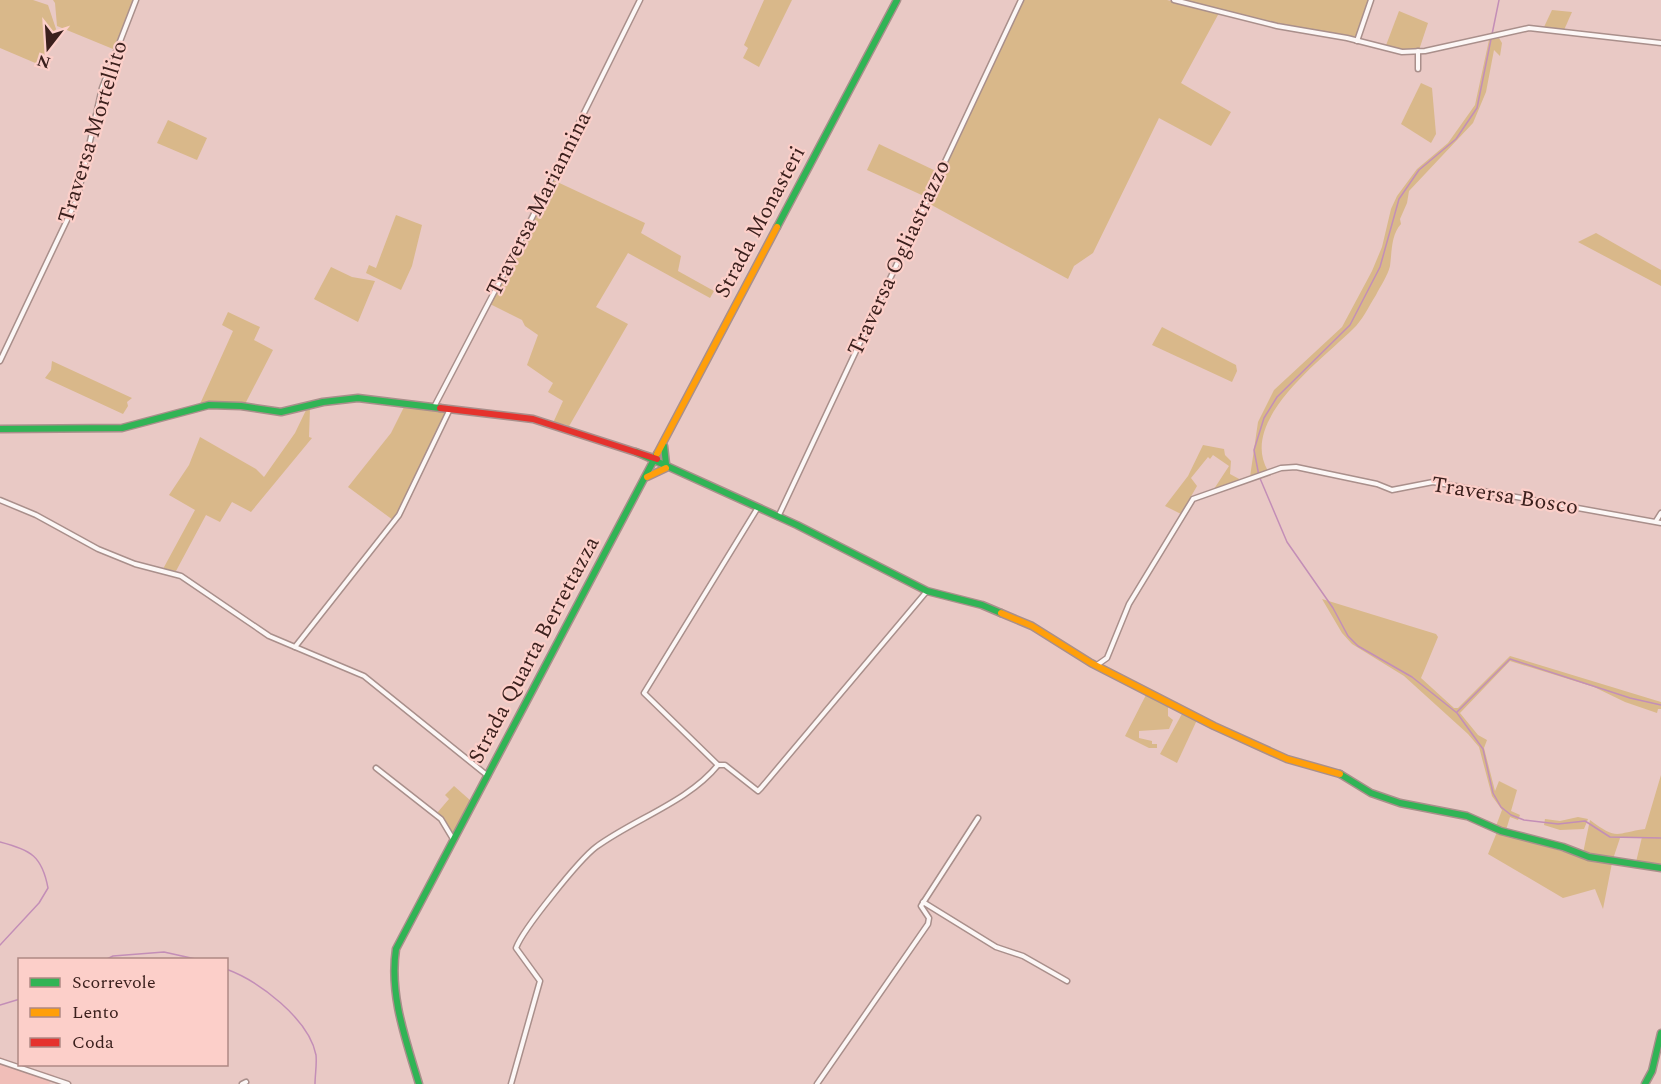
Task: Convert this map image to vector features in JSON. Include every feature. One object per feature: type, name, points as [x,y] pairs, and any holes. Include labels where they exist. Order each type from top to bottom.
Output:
[{"type":"street","name":"Traversa Mortellito","points":[[0,361],[72,211],[84,173],[102,88],[136,0]]},
{"type":"street","name":"Traversa Mariannina","points":[[434,407],[512,260],[640,0]]},
{"type":"street","name":"Strada Monasteri","points":[[655,460],[897,0]]},
{"type":"street","name":"Traversa Ogliastrazzo","points":[[778,517],[1021,0]]},
{"type":"street","points":[[1174,0],[1277,26],[1357,41],[1389,51],[1418,51],[1529,28],[1661,44]]},
{"type":"street","points":[[1357,41],[1371,0]]},
{"type":"street","points":[[1418,51],[1418,69]]},
{"type":"street","points":[[0,429],[122,428],[196,408],[219,405],[281,412],[323,402],[358,398],[533,419],[642,454],[674,471],[778,517],[927,591],[994,609],[1042,631],[1096,666],[1256,745],[1287,759],[1347,776],[1371,793],[1415,807],[1467,816],[1501,831],[1541,840],[1589,857],[1661,868]]},
{"type":"street","points":[[294,647],[399,515],[450,409]]},
{"type":"street","points":[[642,454],[656,450],[666,439]]},
{"type":"street","points":[[666,439],[663,453],[666,466]]},
{"type":"street","points":[[642,454],[646,478],[666,466]]},
{"type":"street","name":"Strada Quarta Berrettazza","points":[[419,1084],[396,996],[393,960],[402,935],[655,460]]},
{"type":"street","name":"Traversa Bosco","points":[[1096,666],[1107,658],[1129,604],[1193,499],[1281,468],[1296,467],[1377,484],[1392,490],[1433,482],[1658,522]]},
{"type":"street","points":[[0,500],[36,515],[98,549],[135,564],[181,576],[268,636],[363,676],[488,776]]},
{"type":"street","points":[[718,765],[644,693],[757,509]]},
{"type":"street","points":[[1658,522],[1661,513]]},
{"type":"street","points":[[511,1084],[540,981],[517,951],[517,944],[551,897],[590,852],[635,823],[651,816],[718,765],[725,765],[758,791],[927,591]]},
{"type":"street","points":[[376,768],[441,819],[453,839]]},
{"type":"street","points":[[817,1084],[928,924],[929,918],[921,908],[923,902],[978,818]]},
{"type":"street","points":[[923,902],[996,947],[1026,958],[1067,981]]},
{"type":"street","points":[[1646,1084],[1652,1071],[1661,1033]]},
{"type":"street","points":[[0,1061],[55,1082],[68,1084]]},
{"type":"shaded area","points":[[0,0],[33,0],[48,5],[56,29],[40,65],[0,48]]},
{"type":"shaded area","points":[[53,0],[135,0],[113,49],[57,26]]},
{"type":"shaded area","points":[[764,0],[792,0],[759,67],[743,58],[748,48],[744,45]]},
{"type":"shaded area","points":[[1022,0],[1167,0],[1219,13],[1181,83],[1231,112],[1211,146],[1159,118],[1093,253],[1074,266],[1068,279],[926,202]]},
{"type":"shaded area","points":[[1183,0],[1369,0],[1355,38],[1276,24]]},
{"type":"shaded area","points":[[1552,10],[1572,12],[1564,30],[1544,27]]},
{"type":"shaded area","points":[[1399,11],[1428,23],[1419,50],[1385,48]]},
{"type":"shaded area","points":[[1499,38],[1502,43],[1500,56],[1494,50],[1486,92],[1473,123],[1409,191],[1400,219],[1401,224],[1394,238],[1389,270],[1376,295],[1356,326],[1305,374],[1274,412],[1264,432],[1262,452],[1268,471],[1250,477],[1258,422],[1274,390],[1342,327],[1372,271],[1382,247],[1391,209],[1397,196],[1417,169],[1448,143],[1475,105],[1489,40]]},
{"type":"shaded area","points":[[1421,83],[1432,88],[1436,134],[1431,143],[1401,124]]},
{"type":"shaded area","points":[[168,120],[207,138],[197,160],[157,143]]},
{"type":"shaded area","points":[[879,144],[938,172],[926,197],[867,170]]},
{"type":"shaded area","points":[[553,180],[645,223],[641,233],[681,256],[678,271],[714,291],[710,298],[628,253],[596,307],[628,324],[568,428],[567,425],[553,423],[563,401],[548,392],[553,383],[527,365],[538,335],[525,326],[522,320],[490,304]]},
{"type":"shaded area","points":[[396,215],[422,225],[412,266],[401,290],[366,273],[369,265],[376,268]]},
{"type":"shaded area","points":[[1596,233],[1661,270],[1661,286],[1578,242]]},
{"type":"shaded area","points":[[331,267],[352,277],[375,281],[358,322],[314,299]]},
{"type":"shaded area","points":[[228,312],[260,327],[254,340],[273,350],[245,404],[200,404],[233,331],[222,325]]},
{"type":"shaded area","points":[[1162,327],[1236,365],[1237,371],[1232,382],[1152,345]]},
{"type":"shaded area","points":[[52,361],[132,398],[127,402],[128,406],[123,414],[45,378],[51,370]]},
{"type":"shaded area","points":[[405,405],[444,410],[446,415],[393,520],[348,487],[391,433]]},
{"type":"shaded area","points":[[310,407],[309,437],[312,438],[251,512],[232,502],[220,522],[206,515],[176,571],[163,569],[195,510],[169,495],[189,465],[200,437],[256,469],[264,477],[295,433],[307,408]]},
{"type":"shaded area","points":[[1203,445],[1224,449],[1225,455],[1231,461],[1230,474],[1241,480],[1214,489],[1229,466],[1213,455],[1210,459],[1208,457],[1191,478],[1197,486],[1181,514],[1165,506],[1188,476]]},
{"type":"shaded area","points":[[1322,599],[1436,634],[1438,637],[1421,678],[1454,708],[1458,708],[1510,656],[1661,702],[1661,709],[1658,709],[1657,713],[1625,702],[1594,687],[1510,661],[1460,713],[1478,735],[1487,740],[1484,748],[1495,791],[1499,781],[1517,790],[1511,811],[1520,815],[1518,820],[1510,817],[1506,830],[1496,826],[1502,810],[1492,796],[1479,747],[1468,734],[1404,676],[1352,644],[1342,633]]},
{"type":"shaded area","points":[[1147,693],[1168,705],[1168,716],[1173,720],[1169,729],[1139,731],[1139,738],[1152,741],[1152,744],[1157,744],[1157,748],[1149,748],[1125,736]]},
{"type":"shaded area","points":[[1183,712],[1197,720],[1177,763],[1160,754]]},
{"type":"shaded area","points":[[1661,775],[1661,867],[1636,862],[1642,837],[1620,838],[1613,859],[1583,853],[1590,820],[1606,831],[1617,834],[1645,829]]},
{"type":"shaded area","points":[[454,786],[471,801],[453,834],[437,813],[449,799],[445,795]]},
{"type":"shaded area","points":[[1578,817],[1588,819],[1584,829],[1560,830],[1544,825],[1545,819],[1560,821]]},
{"type":"shaded area","points":[[1497,832],[1612,863],[1603,909],[1595,889],[1563,898],[1488,854]]},
{"type":"shaded area","points":[[0,1057],[18,1066],[54,1075],[49,1084],[0,1084]]},
{"type":"waterway","points":[[1499,0],[1477,108],[1456,139],[1419,170],[1399,199],[1380,267],[1350,325],[1277,397],[1264,418],[1254,450],[1259,476],[1287,542],[1333,608],[1348,636],[1358,646],[1412,677],[1457,713],[1483,749],[1493,793],[1501,807],[1511,815],[1524,820],[1558,824],[1585,821],[1610,837],[1661,838]]},
{"type":"waterway","points":[[1457,712],[1510,659],[1630,698],[1661,705]]},
{"type":"waterway","points":[[0,842],[20,848],[33,856],[42,868],[48,888],[39,903],[0,945]]},
{"type":"waterway","points":[[109,958],[164,952],[191,958]]},
{"type":"waterway","points":[[228,970],[253,982],[267,992],[281,1003],[304,1028],[316,1055],[315,1084]]},
{"type":"waterway","points":[[0,1005],[18,1000]]},
{"type":"traffic: fast","points":[[777,227],[897,0]]},
{"type":"traffic: fast","points":[[0,429],[122,428],[209,405],[241,406],[281,412],[323,402],[358,398],[440,408]]},
{"type":"traffic: fast","points":[[664,446],[666,464]]},
{"type":"traffic: fast","points":[[636,452],[797,525],[927,591],[982,605],[1001,613]]},
{"type":"traffic: fast","points":[[419,1084],[404,1034],[397,1000],[394,966],[396,949],[657,454]]},
{"type":"traffic: fast","points":[[1340,774],[1371,793],[1400,803],[1467,816],[1501,831],[1563,847],[1589,857],[1661,868]]},
{"type":"traffic: fast","points":[[1645,1084],[1652,1071],[1661,1033]]},
{"type":"traffic: slow","points":[[657,454],[777,227]]},
{"type":"traffic: slow","points":[[647,477],[666,468]]},
{"type":"traffic: slow","points":[[1001,613],[1032,626],[1091,663],[1214,726],[1287,759],[1340,774]]},
{"type":"traffic: jam","points":[[440,408],[533,419],[657,459]]}]
